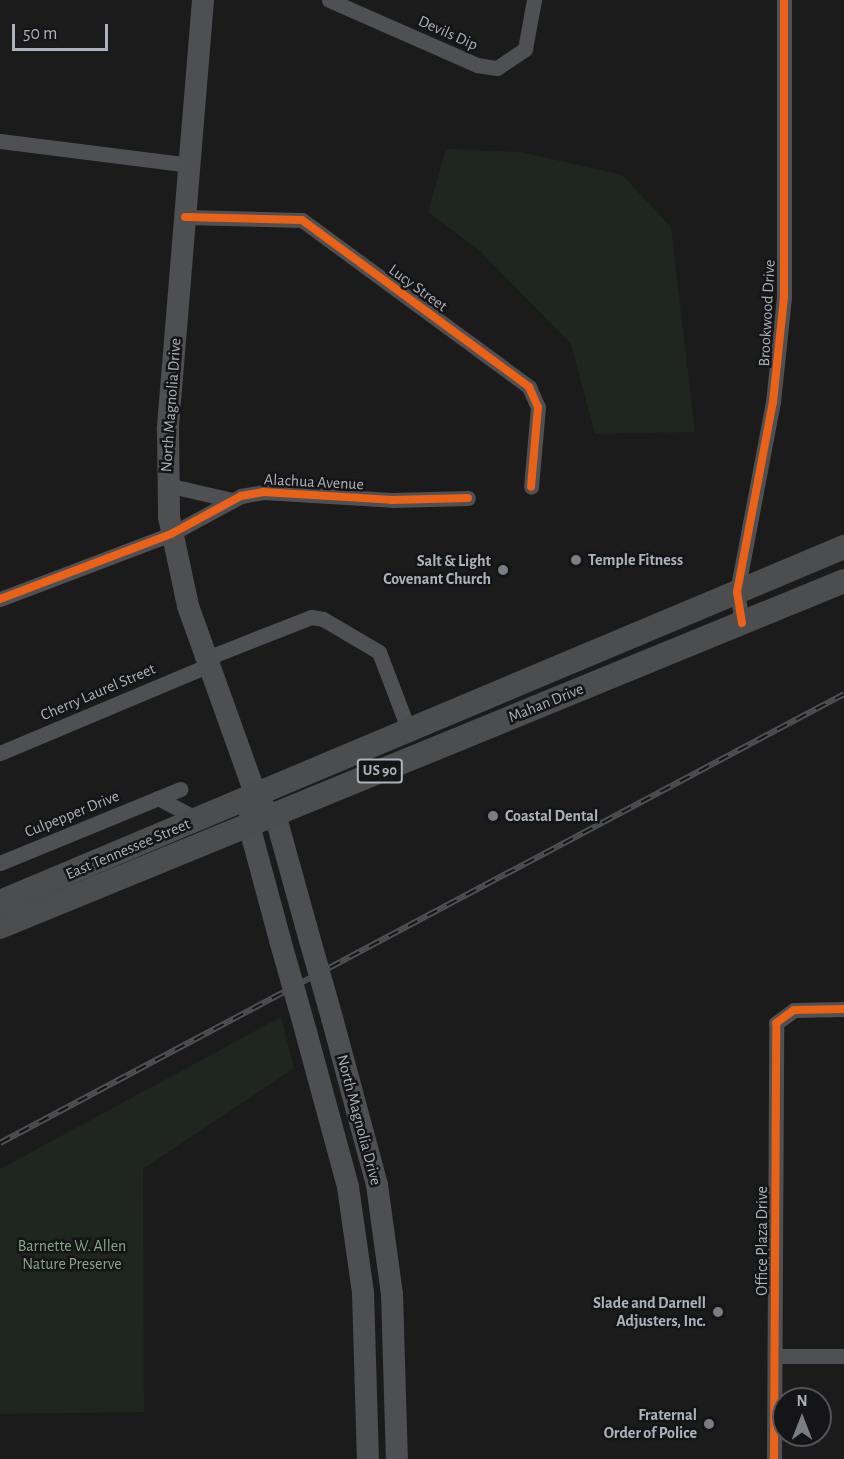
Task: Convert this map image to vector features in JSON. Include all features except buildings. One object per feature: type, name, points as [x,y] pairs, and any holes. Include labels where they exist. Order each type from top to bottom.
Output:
[{"type":"main road","name":"North Magnolia Drive","points":[[203,0],[185,217],[167,485],[171,534],[208,661],[256,796],[274,815],[372,1164],[392,1294],[397,1380],[397,1459]]},
{"type":"main road","name":"Mahan Drive","points":[[256,796],[844,547]]},
{"type":"main road","name":"Mahan Drive","points":[[249,825],[844,581]]},
{"type":"main road","points":[[582,658],[592,684]]},
{"type":"main road","name":"North Magnolia Drive","points":[[256,796],[249,825],[344,1169],[363,1293],[368,1380],[368,1459]]},
{"type":"main road","name":"East Tennessee Street","points":[[0,902],[256,796]]},
{"type":"main road","name":"East Tennessee Street","points":[[0,927],[249,825]]},
{"type":"main road","points":[[344,1169],[372,1164]]},
{"type":"main road","points":[[368,1380],[397,1380]]},
{"type":"street","name":"Devils Dip","points":[[330,0],[486,68],[506,66],[519,56],[530,40],[534,0]]},
{"type":"street","name":"Brookwood Drive","points":[[742,623],[737,592],[779,358],[784,0]]},
{"type":"street","points":[[0,141],[190,165]]},
{"type":"street","name":"Lucy Street","points":[[185,217],[302,220],[530,387],[538,407],[531,487]]},
{"type":"street","name":"Alachua Avenue","points":[[167,485],[232,500]]},
{"type":"street","name":"Alachua Avenue","points":[[0,599],[171,534],[232,500],[263,492],[392,500],[468,498]]},
{"type":"street","name":"Cherry Laurel Street","points":[[0,753],[311,617],[323,619],[379,652],[409,731]]},
{"type":"street","name":"Culpepper Drive","points":[[0,864],[180,789]]},
{"type":"street","points":[[158,798],[199,820]]},
{"type":"street","name":"Office Plaza Drive","points":[[774,1459],[776,1023],[794,1010],[844,1009]]},
{"type":"street","points":[[775,1356],[844,1356]]},
{"type":"green space","points":[[446,149],[520,152],[622,175],[671,227],[695,432],[595,434],[571,344],[479,250],[428,212]]},
{"type":"green space","name":"Barnette W. Allen Nature Preserve","points":[[281,1017],[294,1068],[143,1169],[144,1412],[0,1414],[0,1169]]},
{"type":"railway","points":[[0,1143],[844,694]]},
{"type":"cycle path","points":[[742,623],[737,592],[773,402],[784,297],[784,0]]},
{"type":"cycle path","points":[[185,217],[302,220],[529,387],[538,407],[531,487]]},
{"type":"cycle path","points":[[0,599],[171,534],[241,496],[263,492],[392,500],[468,498]]},
{"type":"cycle path","points":[[774,1459],[776,1023],[794,1010],[844,1009]]},
{"type":"place","name":"Temple Fitness","points":[[576,560]]},
{"type":"place","name":"Salt & Light Covenant Church","points":[[503,570]]},
{"type":"place","name":"Coastal Dental","points":[[493,816]]},
{"type":"place","name":"Slade and Darnell Adjusters, Inc.","points":[[718,1312]]},
{"type":"place","name":"Fraternal Order of Police","points":[[709,1424]]}]
